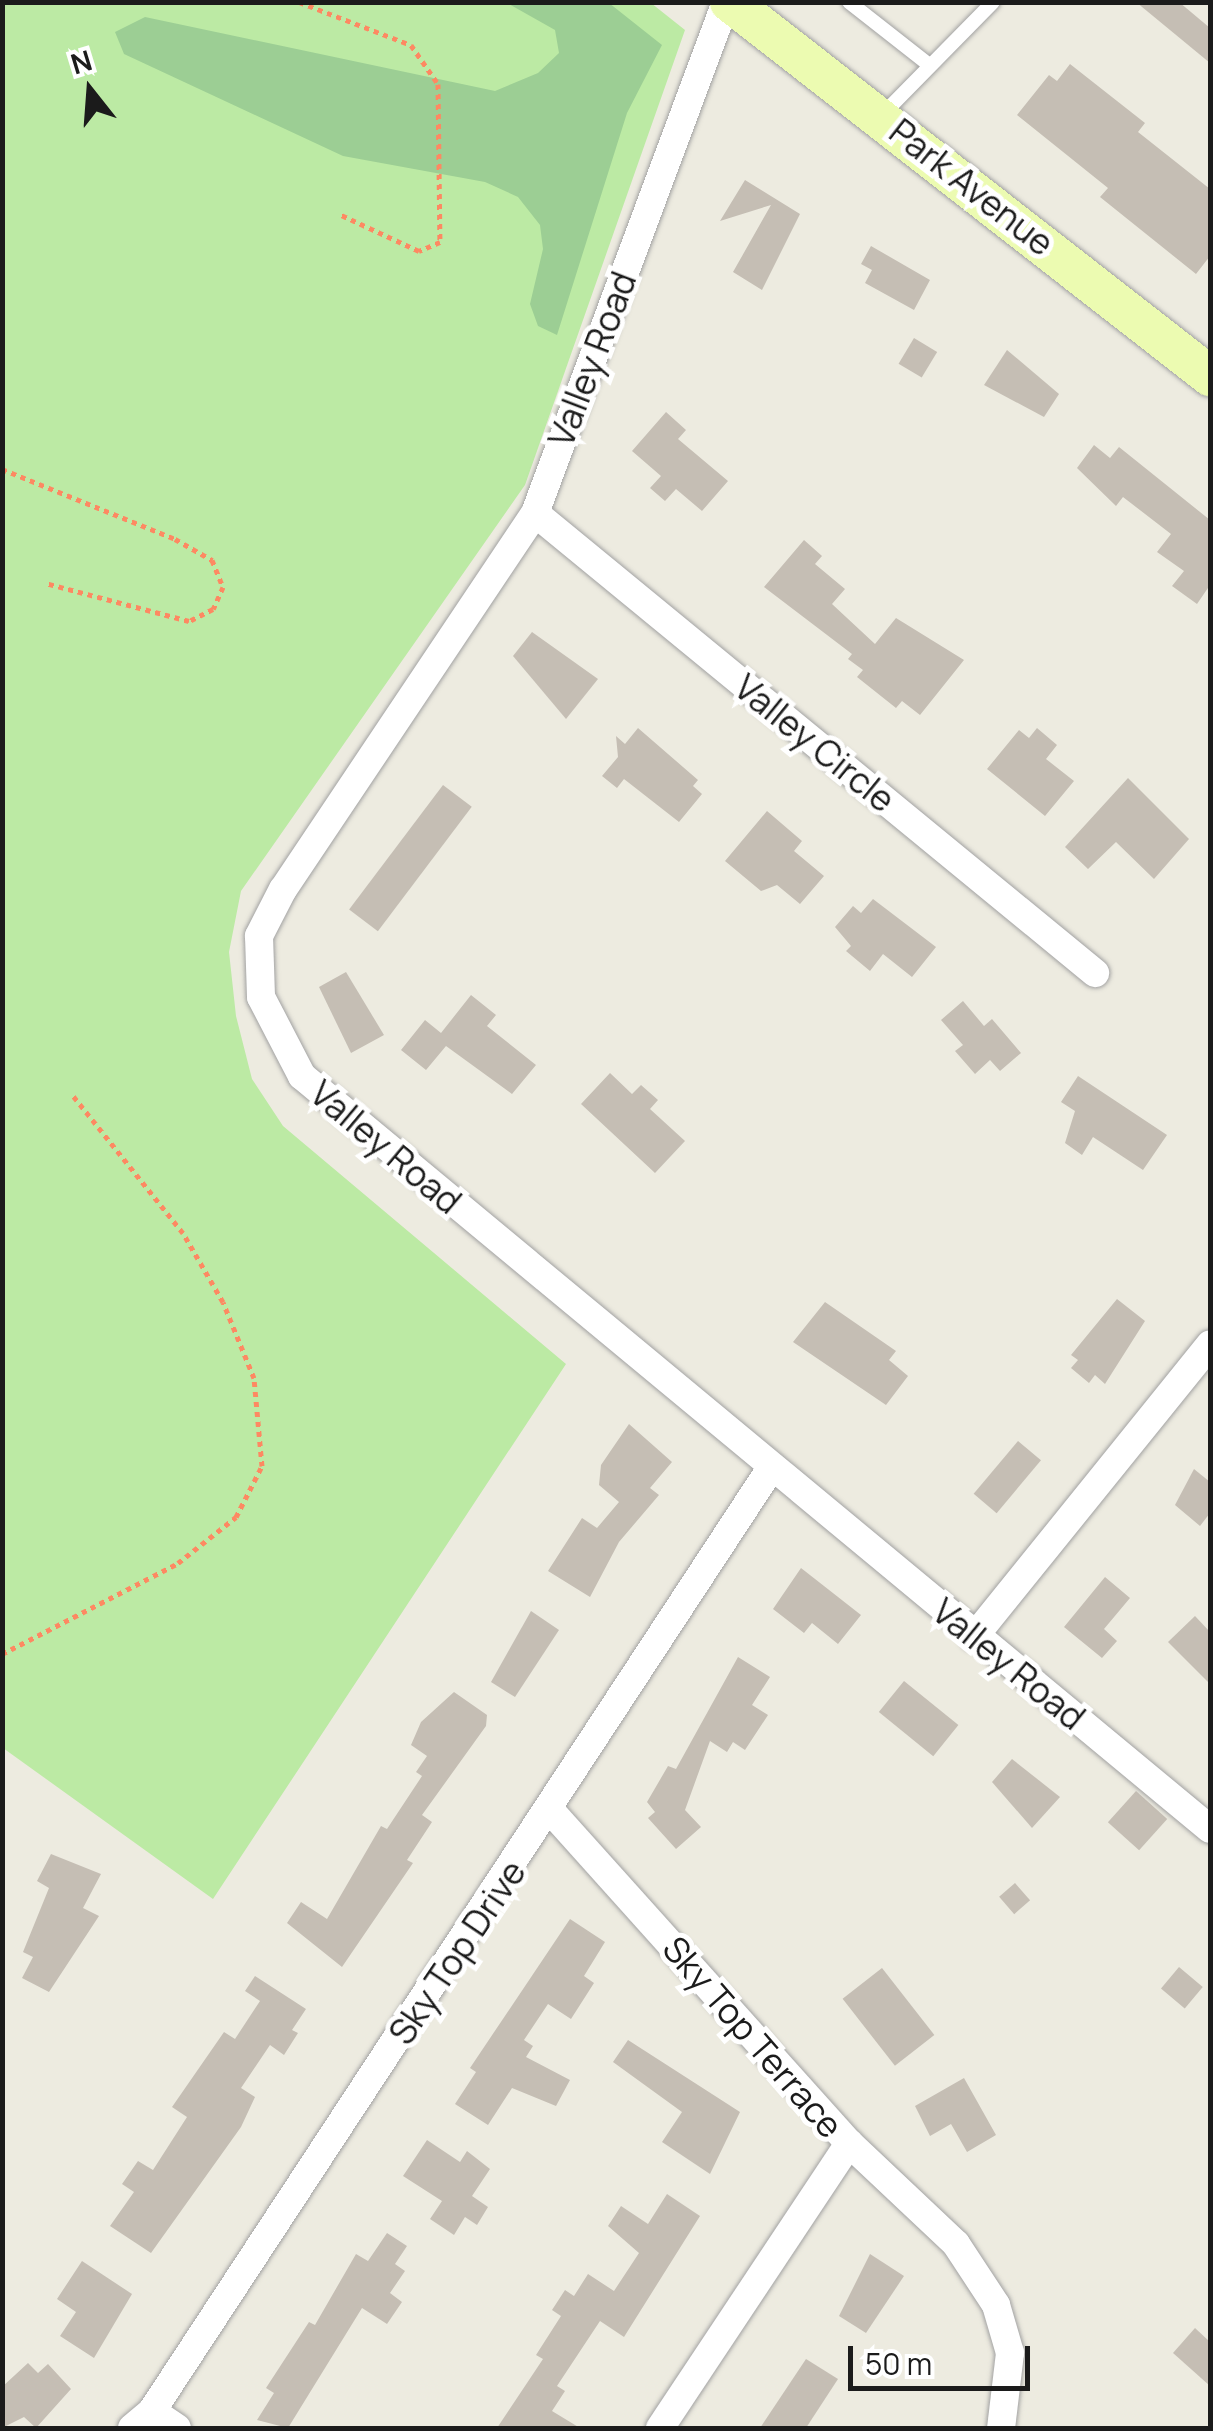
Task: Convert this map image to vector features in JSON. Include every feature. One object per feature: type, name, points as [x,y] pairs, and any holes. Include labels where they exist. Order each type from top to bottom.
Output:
[{"type":"main road","name":"Park Avenue","points":[[728,2],[881,115],[1209,373]]},
{"type":"street","name":"Valley Road","points":[[728,2],[534,513],[283,889],[259,936],[261,998],[302,1076],[1210,1829]]},
{"type":"street","name":"Valley Circle","points":[[534,513],[1095,973]]},
{"type":"street","points":[[974,1636],[1210,1344]]},
{"type":"street","name":"Sky Top Drive","points":[[142,2420],[551,1810],[771,1468]]},
{"type":"street","name":"Sky Top Terrace","points":[[551,1810],[848,2143],[660,2428]]},
{"type":"street","points":[[848,2143],[956,2244],[996,2305],[1010,2353],[1001,2428]]},
{"type":"street","points":[[142,2420],[177,2428]]},
{"type":"lane","points":[[849,2],[928,64]]},
{"type":"lane","points":[[881,115],[993,2]]},
{"type":"path","points":[[299,2],[411,45],[438,84],[440,242],[418,251],[339,214]]},
{"type":"path","points":[[2,469],[176,539],[212,560],[223,577],[213,609],[189,621],[45,583]]},
{"type":"path","points":[[2,1654],[178,1563],[236,1517],[262,1466],[254,1378],[223,1302],[183,1234],[71,1094]]},
{"type":"green space","points":[[3,3],[651,3],[685,30],[525,485],[241,891],[229,952],[236,1016],[252,1079],[283,1126],[566,1364],[213,1899],[3,1748]]},
{"type":"green space","points":[[507,3],[609,3],[662,45],[627,113],[557,335],[538,326],[530,304],[543,249],[540,225],[518,197],[485,182],[343,156],[124,54],[115,32],[145,17],[495,91],[538,73],[559,53],[555,30]]},
{"type":"building","points":[[1136,2],[1179,2],[1210,28],[1210,63]]},
{"type":"building","points":[[1070,64],[1145,123],[1138,132],[1210,189],[1210,256],[1196,274],[1100,197],[1108,188],[1017,115],[1049,75],[1057,81]]},
{"type":"building","points":[[745,180],[800,214],[762,290],[733,272],[771,205],[720,221]]},
{"type":"building","points":[[871,246],[930,280],[914,310],[865,283],[872,270],[861,264]]},
{"type":"building","points":[[914,338],[937,352],[922,378],[899,364]]},
{"type":"building","points":[[1007,350],[1059,394],[1044,417],[984,385]]},
{"type":"building","points":[[666,412],[686,430],[678,439],[728,481],[702,511],[676,489],[665,501],[650,488],[661,476],[632,451]]},
{"type":"building","points":[[1094,445],[1110,458],[1119,447],[1210,520],[1210,585],[1197,604],[1172,586],[1184,571],[1157,552],[1171,534],[1123,497],[1116,506],[1077,468]]},
{"type":"building","points":[[804,540],[822,556],[815,564],[845,589],[832,604],[875,644],[896,618],[964,660],[920,715],[902,701],[896,708],[857,677],[863,670],[848,659],[852,654],[764,587]]},
{"type":"building","points":[[532,632],[598,679],[566,719],[513,656]]},
{"type":"building","points":[[638,728],[698,780],[693,786],[702,794],[679,822],[624,779],[617,788],[602,776],[618,757],[616,736],[625,744]]},
{"type":"building","points":[[1037,728],[1057,745],[1046,759],[1074,781],[1045,816],[987,769],[1019,730],[1029,738]]},
{"type":"building","points":[[1128,778],[1189,839],[1154,879],[1116,842],[1088,869],[1065,847]]},
{"type":"building","points":[[443,785],[472,807],[378,931],[349,910]]},
{"type":"building","points":[[767,811],[802,841],[794,851],[824,876],[800,904],[777,885],[761,891],[725,861]]},
{"type":"building","points":[[873,899],[936,947],[912,977],[883,954],[870,971],[846,951],[851,946],[835,927],[853,906],[861,913]]},
{"type":"building","points":[[346,972],[384,1035],[351,1053],[319,987]]},
{"type":"building","points":[[471,995],[496,1015],[487,1026],[536,1065],[512,1094],[446,1046],[426,1070],[401,1050],[425,1020],[441,1033]]},
{"type":"building","points":[[963,1001],[984,1026],[992,1019],[1021,1053],[1000,1071],[990,1060],[975,1074],[955,1051],[963,1045],[941,1020]]},
{"type":"building","points":[[610,1073],[632,1094],[641,1085],[658,1100],[650,1109],[685,1141],[655,1173],[581,1104]]},
{"type":"building","points":[[1078,1076],[1167,1135],[1143,1170],[1093,1137],[1082,1155],[1065,1143],[1075,1111],[1061,1102]]},
{"type":"building","points":[[1117,1299],[1145,1321],[1105,1384],[1095,1375],[1089,1383],[1071,1368],[1078,1360],[1071,1355]]},
{"type":"building","points":[[825,1302],[896,1351],[889,1360],[908,1376],[886,1405],[793,1342]]},
{"type":"building","points":[[629,1424],[672,1462],[650,1488],[659,1495],[619,1542],[590,1597],[548,1571],[582,1518],[597,1528],[619,1502],[599,1485],[601,1465]]},
{"type":"building","points":[[1018,1441],[1041,1460],[997,1513],[974,1494]]},
{"type":"building","points":[[1194,1469],[1210,1482],[1210,1513],[1200,1526],[1175,1505]]},
{"type":"building","points":[[801,1568],[861,1615],[838,1644],[812,1623],[804,1633],[773,1609]]},
{"type":"building","points":[[1105,1577],[1130,1598],[1104,1629],[1117,1641],[1102,1658],[1064,1627]]},
{"type":"building","points":[[531,1611],[559,1630],[515,1697],[491,1682]]},
{"type":"building","points":[[1195,1616],[1210,1632],[1210,1684],[1168,1642]]},
{"type":"building","points":[[738,1657],[770,1677],[752,1705],[768,1715],[745,1750],[733,1742],[727,1752],[710,1741],[685,1810],[701,1827],[676,1849],[648,1818],[655,1812],[647,1802],[668,1766],[676,1769]]},
{"type":"building","points":[[904,1681],[958,1725],[933,1756],[879,1712]]},
{"type":"building","points":[[454,1692],[487,1715],[486,1726],[422,1815],[432,1822],[407,1860],[413,1863],[342,1967],[287,1923],[301,1902],[327,1919],[381,1826],[387,1829],[422,1776],[416,1772],[427,1756],[411,1745],[421,1722]]},
{"type":"building","points":[[1012,1759],[1060,1797],[1032,1828],[992,1782]]},
{"type":"building","points":[[1136,1791],[1167,1819],[1139,1850],[1108,1822]]},
{"type":"building","points":[[51,1854],[101,1874],[83,1908],[99,1916],[49,1992],[22,1978],[33,1957],[23,1952],[49,1888],[37,1881]]},
{"type":"building","points":[[1015,1883],[1030,1900],[1014,1914],[999,1897]]},
{"type":"building","points":[[570,1919],[605,1942],[584,1976],[594,1983],[571,2019],[548,2004],[524,2040],[533,2046],[526,2057],[570,2080],[556,2106],[512,2088],[488,2125],[455,2104],[476,2072],[470,2068]]},
{"type":"building","points":[[1179,1967],[1203,1987],[1185,2008],[1161,1988]]},
{"type":"building","points":[[882,1968],[934,2035],[895,2066],[843,1999]]},
{"type":"building","points":[[255,1976],[306,2009],[292,2030],[298,2033],[284,2055],[270,2045],[241,2088],[255,2097],[241,2127],[151,2253],[110,2226],[134,2192],[122,2184],[138,2161],[153,2170],[187,2117],[172,2107],[224,2032],[235,2039],[260,2001],[245,1991]]},
{"type":"building","points":[[628,2040],[740,2112],[710,2174],[662,2142],[682,2112],[613,2062]]},
{"type":"building","points":[[964,2078],[996,2135],[967,2152],[951,2124],[930,2136],[915,2106]]},
{"type":"building","points":[[427,2140],[460,2162],[467,2151],[490,2169],[472,2196],[488,2207],[477,2225],[465,2217],[454,2235],[430,2219],[442,2201],[403,2176]]},
{"type":"building","points":[[667,2194],[700,2216],[624,2337],[600,2321],[557,2386],[565,2391],[552,2411],[580,2428],[497,2428],[543,2359],[536,2355],[561,2316],[552,2310],[565,2290],[574,2296],[588,2274],[614,2291],[639,2253],[608,2226],[621,2206],[648,2224]]},
{"type":"building","points":[[387,2233],[407,2246],[395,2264],[405,2271],[390,2293],[402,2302],[387,2324],[362,2308],[288,2428],[257,2420],[274,2393],[266,2388],[309,2322],[315,2325],[356,2254],[368,2261]]},
{"type":"building","points":[[870,2254],[904,2276],[866,2333],[839,2316]]},
{"type":"building","points":[[82,2261],[132,2294],[94,2358],[60,2336],[76,2312],[57,2299]]},
{"type":"building","points":[[1195,2328],[1210,2342],[1210,2386],[1173,2353]]},
{"type":"building","points":[[806,2359],[838,2379],[806,2428],[760,2428]]},
{"type":"building","points":[[28,2363],[38,2373],[48,2364],[71,2389],[36,2428],[24,2417],[2,2428],[2,2387]]}]
